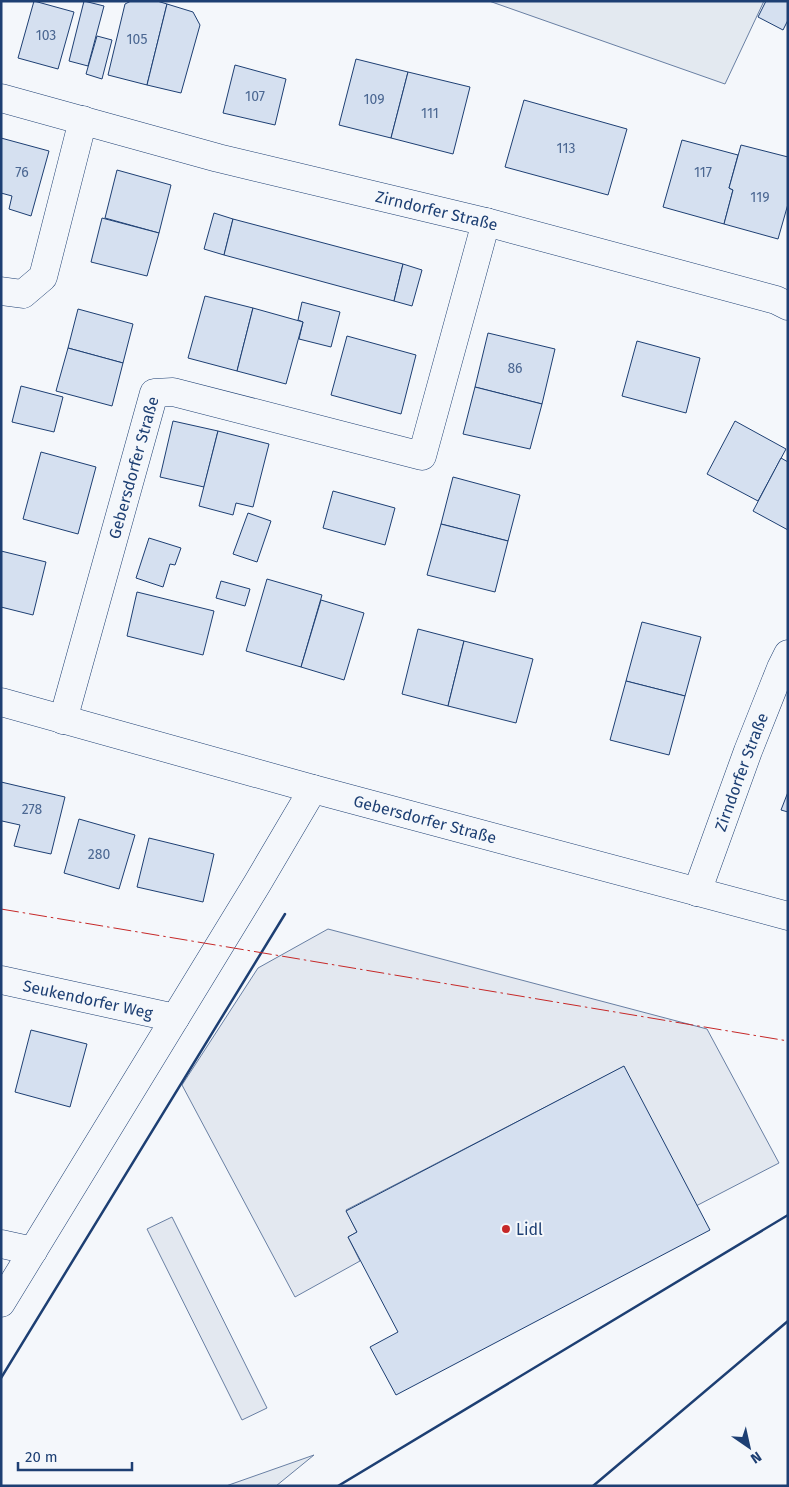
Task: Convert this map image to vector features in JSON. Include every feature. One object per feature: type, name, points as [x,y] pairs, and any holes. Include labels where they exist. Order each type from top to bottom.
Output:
[{"type":"street","name":"Zirndorfer Straße","points":[[1,98],[218,158],[486,222],[776,300],[788,306]]},
{"type":"street","points":[[1,291],[23,294],[43,277],[83,120]]},
{"type":"street","name":"Gebersdorfer Straße","points":[[63,720],[154,393],[173,392],[422,456],[486,222]]},
{"type":"street","name":"Zirndorfer Straße","points":[[697,892],[738,778],[788,654]]},
{"type":"street","name":"Gebersdorfer Straße","points":[[1,702],[313,789],[788,916]]},
{"type":"street","points":[[1,1303],[313,789]]},
{"type":"street","name":"Seukendorfer Weg","points":[[1,980],[175,1018]]},
{"type":"street","points":[[1,1244],[33,1251]]},
{"type":"shaded area","points":[[489,1],[764,1],[725,84]]},
{"type":"shaded area","points":[[328,929],[707,1029],[779,1163],[696,1206],[623,1067],[346,1210],[357,1232],[348,1237],[360,1261],[295,1297],[182,1085],[258,968]]},
{"type":"shaded area","points":[[172,1217],[267,1408],[242,1420],[147,1229]]},
{"type":"shaded area","points":[[314,1455],[276,1486],[226,1486]]},
{"type":"building","points":[[34,1],[74,12],[58,69],[18,58]]},
{"type":"building","points":[[84,1],[104,6],[88,66],[69,61]]},
{"type":"building","points":[[131,1],[157,1],[167,4],[147,85],[108,75],[125,4]]},
{"type":"building","points":[[766,1],[788,1],[788,20],[783,30],[758,17]]},
{"type":"building","points":[[167,4],[193,12],[200,25],[181,93],[147,85]]},
{"type":"building","points":[[97,36],[112,40],[102,79],[86,74]]},
{"type":"building","points":[[356,59],[408,72],[391,138],[339,125]]},
{"type":"building","points":[[235,65],[286,79],[275,125],[223,113]]},
{"type":"building","points":[[408,72],[470,87],[453,154],[391,138]]},
{"type":"building","points":[[524,100],[627,129],[608,195],[505,167]]},
{"type":"building","points":[[1,138],[49,151],[31,216],[9,209],[12,196],[1,193]]},
{"type":"building","points":[[682,140],[738,155],[729,188],[733,190],[724,224],[663,207]]},
{"type":"building","points":[[741,145],[788,157],[788,204],[778,239],[724,224],[733,190],[729,188]]},
{"type":"building","points":[[117,170],[171,185],[159,233],[105,218]]},
{"type":"building","points":[[214,213],[233,219],[224,255],[204,249]]},
{"type":"building","points":[[102,218],[159,233],[147,276],[91,262]]},
{"type":"building","points":[[233,219],[403,264],[394,301],[224,255]]},
{"type":"building","points":[[403,264],[422,270],[412,306],[394,301]]},
{"type":"building","points":[[205,296],[253,308],[237,371],[188,358]]},
{"type":"building","points":[[302,302],[340,312],[331,347],[299,339],[303,322],[298,320]]},
{"type":"building","points":[[253,308],[303,322],[286,384],[237,371]]},
{"type":"building","points":[[78,309],[133,324],[123,363],[68,348]]},
{"type":"building","points":[[488,333],[555,349],[542,404],[475,387]]},
{"type":"building","points":[[347,336],[416,355],[401,414],[331,395]]},
{"type":"building","points":[[637,341],[700,358],[686,413],[622,396]]},
{"type":"building","points":[[68,348],[123,363],[112,406],[56,391]]},
{"type":"building","points":[[21,386],[63,397],[54,432],[12,422]]},
{"type":"building","points":[[475,387],[542,404],[530,449],[463,434]]},
{"type":"building","points":[[173,421],[218,431],[204,487],[160,477]]},
{"type":"building","points":[[735,421],[786,449],[758,501],[707,474]]},
{"type":"building","points":[[218,431],[269,444],[253,507],[236,503],[233,515],[199,506]]},
{"type":"building","points":[[41,452],[96,467],[78,534],[23,519]]},
{"type":"building","points":[[781,458],[788,462],[788,530],[753,511]]},
{"type":"building","points":[[453,477],[520,495],[508,541],[441,524]]},
{"type":"building","points":[[333,491],[395,508],[385,545],[323,528]]},
{"type":"building","points":[[248,513],[271,521],[257,562],[233,554]]},
{"type":"building","points":[[441,524],[508,541],[495,592],[427,575]]},
{"type":"building","points":[[149,538],[181,548],[175,565],[170,564],[163,587],[136,578]]},
{"type":"building","points":[[1,551],[46,562],[33,615],[1,607]]},
{"type":"building","points":[[267,579],[322,595],[301,667],[246,651]]},
{"type":"building","points":[[221,581],[250,589],[245,606],[216,598]]},
{"type":"building","points":[[137,592],[214,611],[203,655],[127,636]]},
{"type":"building","points":[[321,600],[364,613],[344,680],[301,667]]},
{"type":"building","points":[[642,622],[701,637],[685,696],[626,681]]},
{"type":"building","points":[[418,629],[464,641],[448,706],[402,694]]},
{"type":"building","points":[[464,641],[533,659],[516,723],[448,706]]},
{"type":"building","points":[[626,681],[685,696],[669,755],[610,740]]},
{"type":"building","points":[[1,782],[65,797],[51,854],[14,846],[20,825],[1,822]]},
{"type":"building","points":[[788,792],[788,812],[781,810]]},
{"type":"building","points":[[79,819],[135,835],[119,889],[64,873]]},
{"type":"building","points":[[149,838],[214,854],[203,902],[137,887]]},
{"type":"building","points":[[31,1030],[87,1044],[70,1107],[15,1092]]},
{"type":"building","points":[[624,1066],[710,1230],[396,1395],[370,1347],[398,1332],[348,1237],[357,1232],[346,1211]]},
{"type":"wall","points":[[1,1378],[285,914]]},
{"type":"wall","points":[[338,1486],[788,1215]]},
{"type":"wall","points":[[593,1486],[788,1321]]},
{"type":"power","points":[[1,909],[788,1041]]},
{"type":"place","name":"Lidl","points":[[506,1229]]}]
